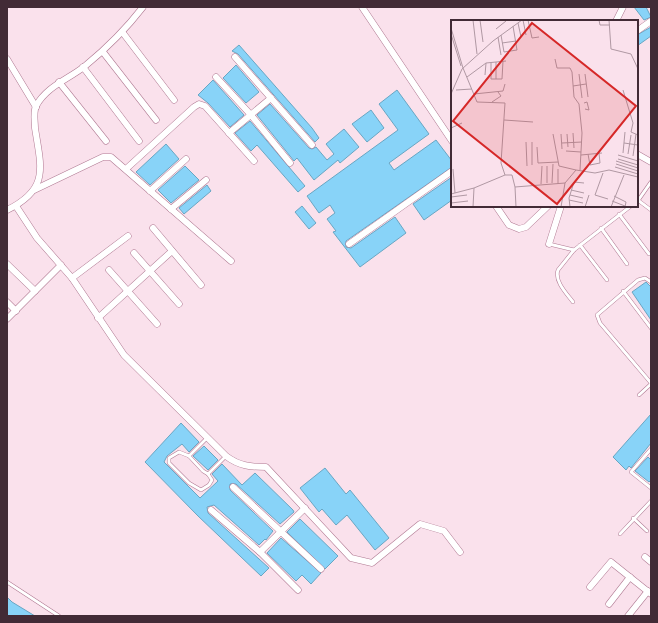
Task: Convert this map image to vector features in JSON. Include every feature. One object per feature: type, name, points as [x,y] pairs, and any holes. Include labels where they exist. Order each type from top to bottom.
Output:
[{"type":"street","points":[[7,210],[16,206],[32,191],[39,181],[41,172],[34,120],[36,107],[59,82],[83,68],[103,52],[122,33],[143,7]]},
{"type":"street","points":[[362,7],[451,140]]},
{"type":"street","points":[[616,20],[622,7]]},
{"type":"street","points":[[638,30],[651,21]]},
{"type":"street","points":[[122,33],[174,100]]},
{"type":"street","points":[[103,52],[156,120]]},
{"type":"street","points":[[235,57],[312,145]]},
{"type":"street","points":[[7,59],[36,107]]},
{"type":"street","points":[[83,68],[139,141]]},
{"type":"street","points":[[216,77],[251,115],[290,163]]},
{"type":"street","points":[[59,82],[106,141]]},
{"type":"street","points":[[229,133],[271,98]]},
{"type":"street","points":[[126,168],[199,104],[205,106],[254,161]]},
{"type":"street","points":[[638,155],[651,162]]},
{"type":"street","points":[[32,191],[103,157],[114,159],[231,261]]},
{"type":"street","points":[[150,191],[186,159]]},
{"type":"street","points":[[349,244],[451,172]]},
{"type":"street","points":[[171,209],[206,180]]},
{"type":"street","points":[[16,206],[37,238],[72,278],[124,355],[226,456],[234,462],[250,467],[266,467],[351,558],[372,563],[420,524],[444,531],[460,552]]},
{"type":"street","points":[[497,207],[509,225],[519,229],[526,226],[547,207]]},
{"type":"street","points":[[549,244],[560,207]]},
{"type":"street","points":[[153,228],[201,285]]},
{"type":"street","points":[[72,278],[128,236]]},
{"type":"street","points":[[98,318],[172,251]]},
{"type":"street","points":[[134,253],[179,304]]},
{"type":"street","points":[[7,264],[35,291]]},
{"type":"street","points":[[7,319],[61,265]]},
{"type":"street","points":[[109,270],[158,324]]},
{"type":"street","points":[[7,302],[16,311]]},
{"type":"street","points":[[233,487],[321,569]]},
{"type":"street","points":[[260,552],[305,508]]},
{"type":"street","points":[[211,510],[260,552],[298,590]]},
{"type":"street","points":[[645,557],[651,562]]},
{"type":"street","points":[[590,587],[611,562],[649,593],[628,616]]},
{"type":"street","points":[[609,604],[630,577]]},
{"type":"lane","points":[[651,182],[638,202],[651,210]]},
{"type":"lane","points":[[573,302],[558,280],[556,273],[574,250],[630,207]]},
{"type":"lane","points":[[619,214],[649,254]]},
{"type":"lane","points":[[601,228],[627,264]]},
{"type":"lane","points":[[549,244],[574,250]]},
{"type":"lane","points":[[580,245],[607,280]]},
{"type":"lane","points":[[639,395],[651,384],[597,319],[599,312],[638,280],[645,278],[651,282]]},
{"type":"lane","points":[[624,291],[651,328]]},
{"type":"lane","points":[[189,456],[207,438]]},
{"type":"lane","points":[[651,449],[631,472],[651,488]]},
{"type":"lane","points":[[179,452],[189,456],[203,472],[208,474],[212,480],[209,485],[201,490],[189,483],[169,463],[169,458],[179,452]]},
{"type":"lane","points":[[208,474],[226,456]]},
{"type":"lane","points":[[620,534],[633,518],[651,501]]},
{"type":"lane","points":[[633,518],[647,531]]},
{"type":"lane","points":[[7,582],[59,616]]},
{"type":"building","points":[[634,7],[646,7],[651,17],[644,20]]},
{"type":"building","points":[[651,27],[651,36],[638,45],[638,34]]},
{"type":"building","points":[[239,45],[312,128],[319,138],[315,142],[238,54],[232,51]]},
{"type":"building","points":[[236,65],[259,92],[246,103],[223,78]]},
{"type":"building","points":[[213,80],[244,115],[230,127],[208,103],[198,95]]},
{"type":"building","points":[[397,90],[429,134],[389,163],[394,170],[436,140],[451,160],[451,168],[346,241],[346,247],[351,248],[395,217],[406,233],[360,267],[333,232],[336,231],[327,219],[335,213],[330,205],[319,213],[307,196],[398,130],[379,104]]},
{"type":"building","points":[[270,104],[309,148],[312,149],[316,147],[327,160],[334,154],[326,144],[344,129],[359,147],[340,163],[338,160],[314,180],[297,158],[294,161],[257,115]]},
{"type":"building","points":[[371,110],[384,128],[367,142],[352,124]]},
{"type":"building","points":[[250,121],[305,186],[298,192],[257,145],[251,151],[235,133]]},
{"type":"building","points":[[166,144],[179,159],[150,185],[136,172]]},
{"type":"building","points":[[185,166],[199,180],[171,203],[158,190]]},
{"type":"building","points":[[451,178],[451,201],[424,220],[413,204]]},
{"type":"building","points":[[207,185],[211,191],[184,214],[179,208]]},
{"type":"building","points":[[302,206],[316,223],[309,229],[295,212]]},
{"type":"building","points":[[646,282],[651,287],[651,320],[632,292]]},
{"type":"building","points":[[651,414],[651,443],[631,468],[629,466],[626,470],[613,457]]},
{"type":"building","points":[[181,423],[199,442],[189,452],[182,444],[167,456],[164,462],[200,498],[218,481],[212,474],[222,464],[242,485],[255,473],[293,510],[294,512],[280,524],[236,484],[230,484],[230,490],[273,531],[266,540],[265,539],[259,545],[214,505],[207,507],[208,513],[269,568],[261,576],[198,516],[145,462]]},
{"type":"building","points":[[204,446],[218,460],[208,470],[193,456]]},
{"type":"building","points":[[648,457],[651,460],[651,480],[649,482],[635,471]]},
{"type":"building","points":[[325,468],[346,494],[350,490],[389,538],[375,550],[347,515],[336,525],[322,509],[319,512],[300,488]]},
{"type":"building","points":[[300,519],[338,556],[325,569],[287,532]]},
{"type":"building","points":[[281,538],[321,573],[311,584],[302,575],[296,581],[267,553]]},
{"type":"building","points":[[7,597],[12,602],[35,616],[7,616]]}]
